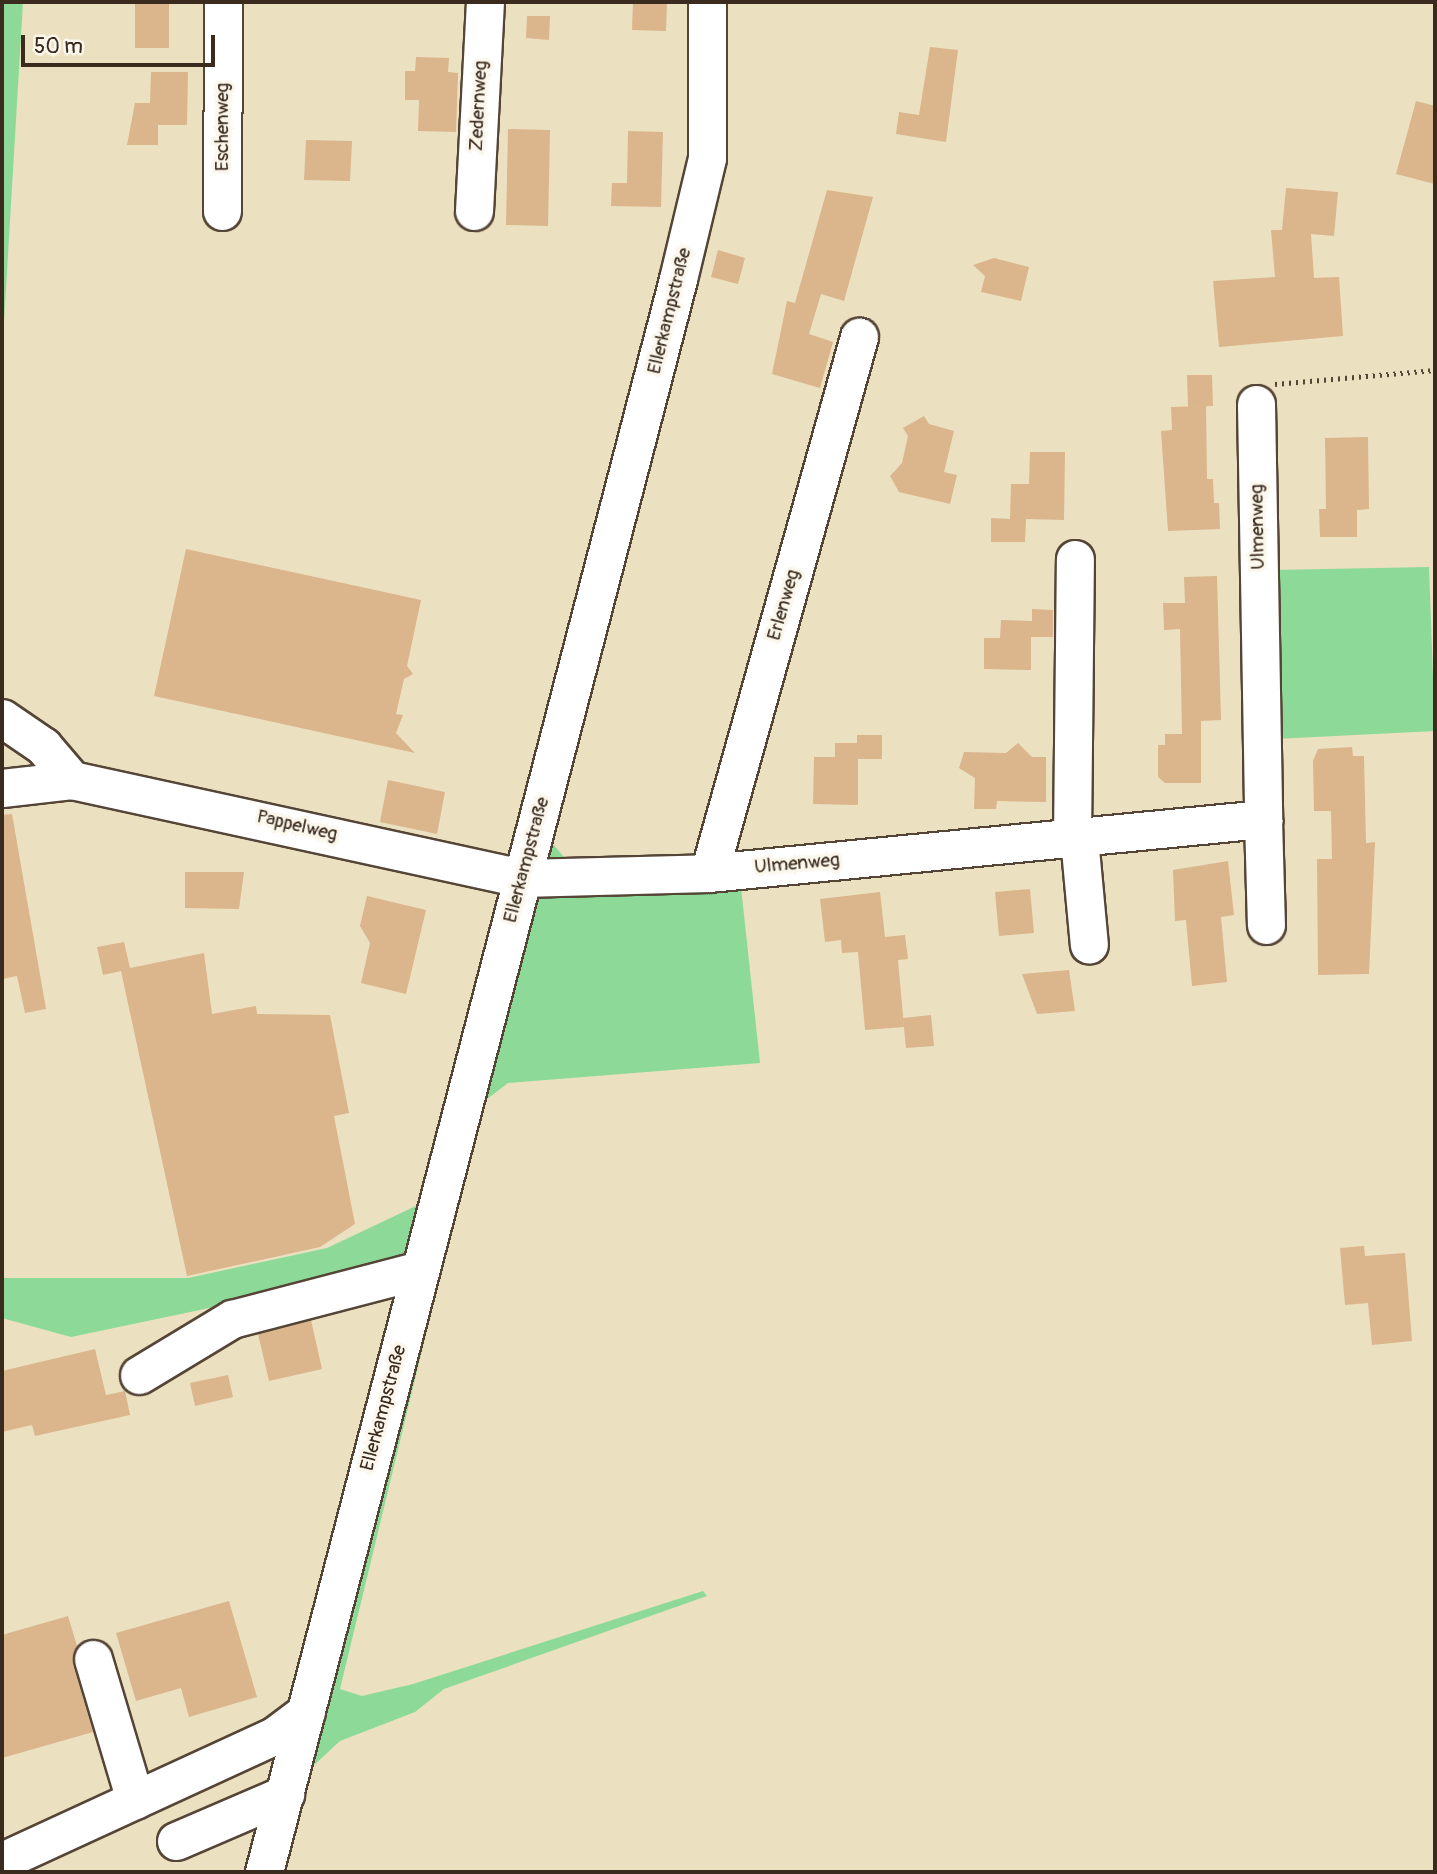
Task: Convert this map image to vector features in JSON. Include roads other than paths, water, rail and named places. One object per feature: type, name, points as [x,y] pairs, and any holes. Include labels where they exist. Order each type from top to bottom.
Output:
[{"type":"street","name":"Eschenweg","points":[[222,211],[223,2]]},
{"type":"street","name":"Zedernweg","points":[[474,211],[485,2]]},
{"type":"street","name":"Ellerkampstraße","points":[[264,1872],[706,158],[707,2]]},
{"type":"street","name":"Erlenweg","points":[[709,873],[859,337]]},
{"type":"street","name":"Ulmenweg","points":[[1256,404],[1266,925]]},
{"type":"street","points":[[1075,559],[1076,838],[1089,945]]},
{"type":"street","points":[[2,718],[43,746],[72,780]]},
{"type":"street","name":"Pappelweg","points":[[2,788],[72,780],[522,878]]},
{"type":"street","name":"Ulmenweg","points":[[522,878],[709,873],[1263,819]]},
{"type":"street","points":[[139,1375],[232,1318],[420,1270]]},
{"type":"street","points":[[93,1659],[135,1800]]},
{"type":"street","points":[[2,1861],[274,1736],[306,1712]]},
{"type":"street","points":[[176,1841],[285,1794]]}]
